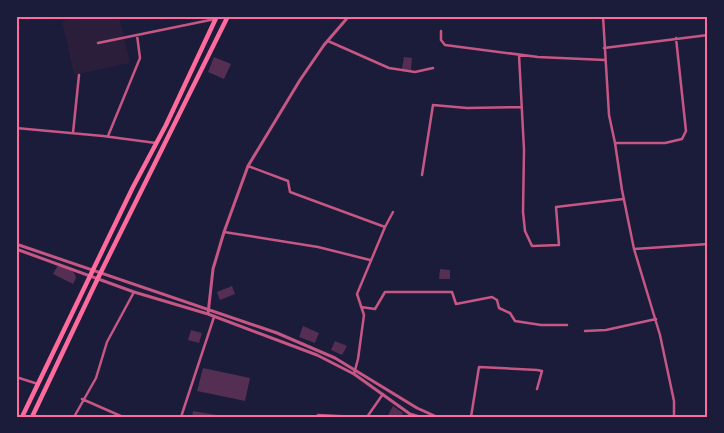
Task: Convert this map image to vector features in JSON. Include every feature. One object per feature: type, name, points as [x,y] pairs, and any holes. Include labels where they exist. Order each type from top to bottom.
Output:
[{"type":"highway","points":[[32,417],[100,272],[228,16]]},
{"type":"highway","points":[[22,417],[217,18]]},
{"type":"street","points":[[208,314],[213,269],[248,166],[300,80],[349,16]]},
{"type":"street","points":[[603,16],[609,115],[634,250],[656,319],[674,401],[674,417]]},
{"type":"street","points":[[98,43],[217,18]]},
{"type":"street","points":[[441,31],[441,40],[446,45],[519,55],[605,60]]},
{"type":"street","points":[[108,136],[140,58],[136,35]]},
{"type":"street","points":[[604,48],[708,35]]},
{"type":"street","points":[[615,143],[665,143],[682,139],[686,131],[676,38]]},
{"type":"street","points":[[328,41],[389,68],[416,72],[432,68]]},
{"type":"street","points":[[519,55],[523,119],[525,231],[532,246],[559,245],[556,208],[624,198]]},
{"type":"street","points":[[73,133],[79,75]]},
{"type":"street","points":[[422,175],[433,105],[466,108],[521,107]]},
{"type":"street","points":[[16,128],[108,136],[156,143]]},
{"type":"street","points":[[248,166],[288,181],[290,192],[385,227]]},
{"type":"street","points":[[354,374],[364,316],[357,294],[370,260],[394,212]]},
{"type":"street","points":[[224,232],[318,247],[370,260]]},
{"type":"street","points":[[16,244],[92,272],[98,278],[134,292],[208,314],[316,355],[354,374],[409,415],[420,417]]},
{"type":"street","points":[[634,250],[708,244]]},
{"type":"street","points":[[16,249],[92,272],[100,272],[136,286],[209,308],[277,333],[335,358],[396,396],[436,417]]},
{"type":"street","points":[[74,417],[82,399],[96,378],[107,342],[134,292]]},
{"type":"street","points":[[361,307],[375,309],[385,292],[452,292],[456,304],[492,297],[497,300],[499,308],[510,313],[515,321],[541,325],[567,325]]},
{"type":"street","points":[[181,417],[214,317]]},
{"type":"street","points":[[585,331],[606,330],[656,319]]},
{"type":"street","points":[[471,417],[479,367],[537,370],[542,372],[537,388]]},
{"type":"street","points":[[16,378],[38,384]]},
{"type":"street","points":[[367,417],[383,394]]},
{"type":"street","points":[[82,399],[123,417]]},
{"type":"street","points":[[318,415],[357,417]]},
{"type":"shaded area","points":[[85,16],[119,16],[130,63],[74,75],[62,21]]},
{"type":"building","points":[[214,57],[231,64],[224,79],[208,72]]},
{"type":"building","points":[[404,57],[412,58],[411,70],[402,69]]},
{"type":"building","points":[[58,265],[75,274],[76,278],[73,284],[53,274]]},
{"type":"building","points":[[440,269],[450,270],[450,279],[439,279]]},
{"type":"building","points":[[232,286],[235,294],[220,300],[217,292]]},
{"type":"building","points":[[303,326],[319,333],[315,343],[299,337]]},
{"type":"building","points":[[191,330],[202,333],[199,343],[188,340]]},
{"type":"building","points":[[335,341],[347,346],[342,355],[331,350]]},
{"type":"building","points":[[203,368],[250,378],[245,401],[197,391]]},
{"type":"building","points":[[393,406],[403,413],[401,417],[391,417],[388,415]]},
{"type":"building","points":[[193,411],[217,415],[216,417],[192,417]]}]
